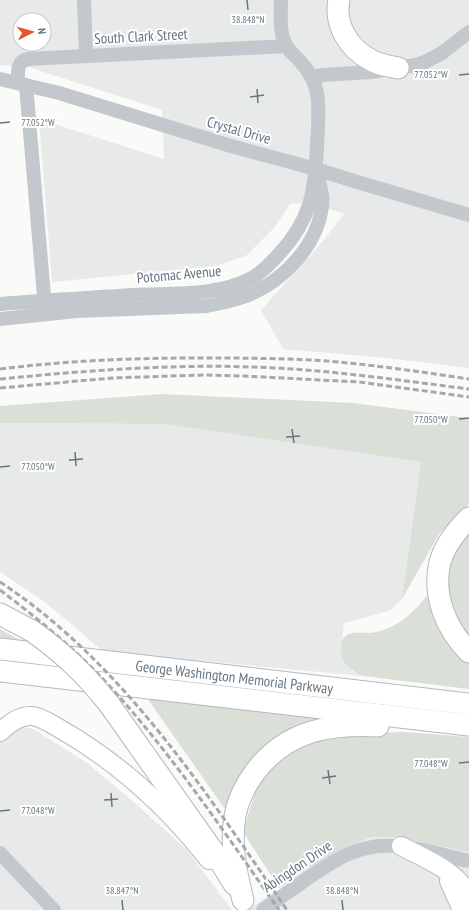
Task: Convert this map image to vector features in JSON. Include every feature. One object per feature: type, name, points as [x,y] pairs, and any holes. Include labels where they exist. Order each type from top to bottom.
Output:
[{"type":"highway","points":[[339,0],[339,20],[349,42],[371,60],[379,64],[398,68]]},
{"type":"highway","points":[[469,518],[453,536],[446,548],[440,561],[438,584],[446,621],[462,646],[469,652]]},
{"type":"highway","points":[[0,614],[32,631],[50,644],[74,664],[109,704],[220,861],[247,905]]},
{"type":"highway","name":"George Washington Memorial Parkway","points":[[0,649],[469,704]]},
{"type":"highway","name":"George Washington Memorial Parkway","points":[[0,671],[467,725]]},
{"type":"highway","points":[[247,905],[234,858],[235,816],[239,803],[251,777],[279,747],[301,735],[340,726],[467,725]]},
{"type":"main road","points":[[0,732],[17,719],[34,716],[83,743],[118,768],[155,801],[191,839],[247,905]]},
{"type":"main road","points":[[401,846],[456,877],[469,895]]},
{"type":"main road","points":[[440,867],[448,880],[462,910]]},
{"type":"street","points":[[84,0],[86,56]]},
{"type":"street","points":[[281,0],[282,28],[286,46],[312,77],[371,72],[416,65],[426,62],[442,53],[469,32]]},
{"type":"street","name":"South Clark Street","points":[[44,307],[22,84],[18,65],[24,59],[286,46]]},
{"type":"street","name":"Potomac Avenue","points":[[0,319],[44,307],[224,288],[252,278],[273,261],[291,241],[299,228],[310,202],[316,169],[318,101],[315,84],[312,77]]},
{"type":"street","name":"Crystal Drive","points":[[0,79],[59,93],[231,146],[316,169],[469,215]]},
{"type":"street","name":"Potomac Avenue","points":[[0,304],[44,307]]},
{"type":"street","name":"Abingdon Drive","points":[[263,910],[330,863],[347,854],[365,848],[401,846],[469,861]]},
{"type":"street","points":[[0,853],[54,910]]},
{"type":"shaded area","points":[[0,0],[469,0],[469,368],[387,358],[283,349],[261,310],[323,241],[344,214],[310,202],[290,204],[274,228],[246,256],[215,266],[52,282],[39,119],[164,159],[162,110],[28,67],[0,65]]},
{"type":"shaded area","points":[[162,394],[353,403],[469,418],[469,504],[439,534],[402,599],[421,462],[164,424],[0,423],[0,406]]},
{"type":"shaded area","points":[[0,423],[164,424],[421,462],[402,599],[389,611],[344,623],[341,651],[347,666],[353,672],[363,676],[104,652],[46,603],[0,572]]},
{"type":"shaded area","points":[[469,530],[469,642],[460,634],[444,582],[456,545]]},
{"type":"shaded area","points":[[431,590],[469,660],[469,689],[363,676],[350,669],[344,661],[341,652],[343,639],[348,634],[380,631],[397,624],[419,605]]},
{"type":"shaded area","points":[[0,629],[29,645],[0,642]]},
{"type":"shaded area","points":[[147,698],[363,720],[311,726],[229,815]]},
{"type":"shaded area","points":[[0,719],[35,730],[87,763],[136,804],[187,850],[232,910],[0,910]]},
{"type":"shaded area","points":[[405,732],[469,737],[469,852],[394,837],[371,837],[336,852],[279,888],[243,832],[258,782],[284,755],[332,733]]},
{"type":"shaded area","points":[[371,837],[394,837],[469,852],[469,910],[247,910],[336,852]]},
{"type":"railway","points":[[0,369],[121,359],[260,358],[345,363],[469,379]]},
{"type":"railway","points":[[0,379],[157,367],[220,366],[333,372],[469,389]]},
{"type":"railway","points":[[0,388],[112,378],[203,375],[359,382],[469,397]]},
{"type":"railway","points":[[0,582],[44,614],[85,651],[123,690],[193,775],[287,910]]},
{"type":"railway","points":[[0,590],[60,638],[115,692],[180,771],[279,910]]}]
